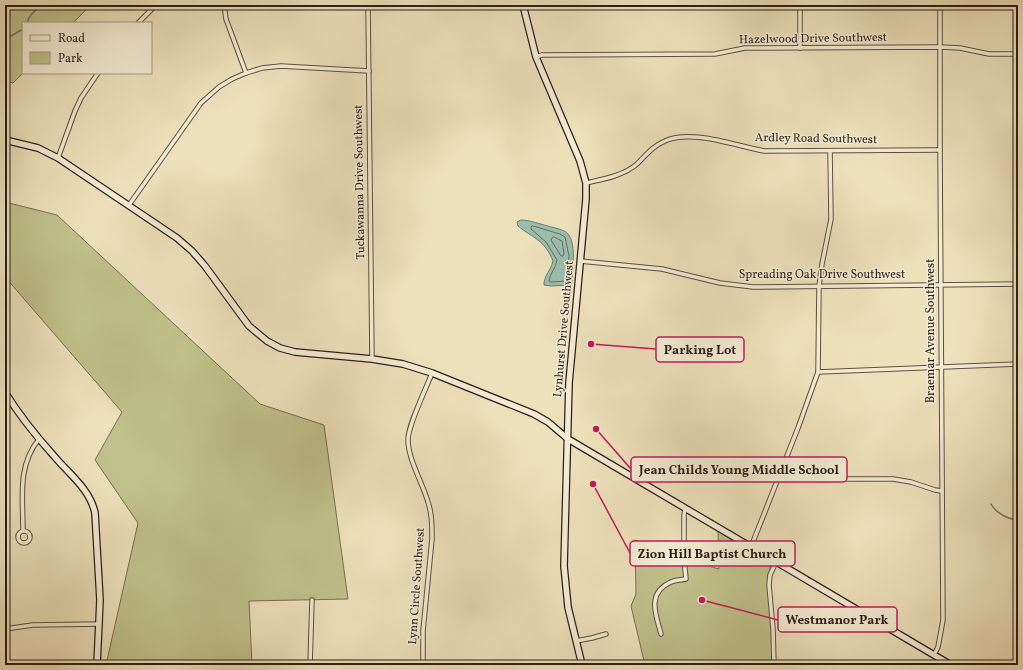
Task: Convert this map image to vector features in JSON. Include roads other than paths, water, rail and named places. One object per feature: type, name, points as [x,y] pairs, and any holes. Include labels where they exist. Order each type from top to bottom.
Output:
[{"type":"street","points":[[139,22],[156,5]]},
{"type":"street","points":[[224,5],[226,19],[246,73]]},
{"type":"street","name":"Tuckawanna Drive Southwest","points":[[368,5],[372,359]]},
{"type":"street","name":"Lynhurst Drive Southwest","points":[[523,5],[536,57],[580,161],[586,183],[586,199],[569,383],[564,573],[568,607],[582,665]]},
{"type":"street","points":[[800,5],[800,48]]},
{"type":"street","name":"Braemar Avenue Southwest","points":[[934,655],[938,647],[943,620],[940,5]]},
{"type":"street","name":"Hazelwood Drive Southwest","points":[[536,57],[542,55],[715,54],[745,48],[940,47],[960,48],[989,54],[1018,54]]},
{"type":"street","points":[[129,205],[201,103],[221,86],[246,73],[262,68],[281,66],[369,71]]},
{"type":"street","points":[[58,158],[81,98],[97,74]]},
{"type":"street","name":"Ardley Road Southwest","points":[[586,183],[624,172],[636,164],[656,145],[666,140],[678,138],[710,139],[764,151],[940,150]]},
{"type":"street","points":[[5,140],[38,148],[58,158],[176,238],[192,251],[205,266],[249,326],[267,341],[280,348],[295,352],[372,359],[403,364],[432,373],[534,414],[548,422],[568,439],[951,665]]},
{"type":"street","points":[[751,547],[818,372],[819,286],[830,219],[830,151]]},
{"type":"street","name":"Spreading Oak Drive Southwest","points":[[580,261],[662,269],[737,286],[1018,284]]},
{"type":"street","points":[[818,372],[1018,364]]},
{"type":"street","name":"Lynn Circle Southwest","points":[[423,665],[423,631],[432,539],[432,524],[428,502],[410,451],[408,440],[413,421],[432,373]]},
{"type":"street","points":[[5,392],[39,439],[87,492],[93,504],[95,513],[99,593],[97,665]]},
{"type":"street","points":[[23,530],[24,469],[30,453],[39,439]]},
{"type":"street","points":[[779,477],[786,479],[893,478],[942,491]]},
{"type":"street","points":[[661,634],[654,605],[657,594],[662,588],[671,582],[686,580],[684,552],[685,508]]},
{"type":"street","points":[[774,665],[774,629],[769,585],[770,575],[776,562]]},
{"type":"street","points":[[310,665],[312,600]]},
{"type":"street","points":[[5,629],[33,625],[99,624]]},
{"type":"street","points":[[576,641],[606,634]]},
{"type":"water","points":[[521,220],[531,221],[559,229],[568,234],[571,238],[573,251],[571,285],[544,285],[545,278],[553,261],[546,248],[538,240],[518,226],[517,222]]},
{"type":"waterway","points":[[27,22],[31,15],[43,5]]},
{"type":"waterway","points":[[5,35],[11,36],[22,30]]},
{"type":"waterway","points":[[991,504],[1002,515],[1018,520]]},
{"type":"place","name":"Parking Lot","points":[[591,344]]},
{"type":"place","name":"Jean Childs Young Middle School","points":[[596,429]]},
{"type":"place","name":"Zion Hill Baptist Church","points":[[593,484]]},
{"type":"place","name":"Westmanor Park","points":[[702,600]]}]
